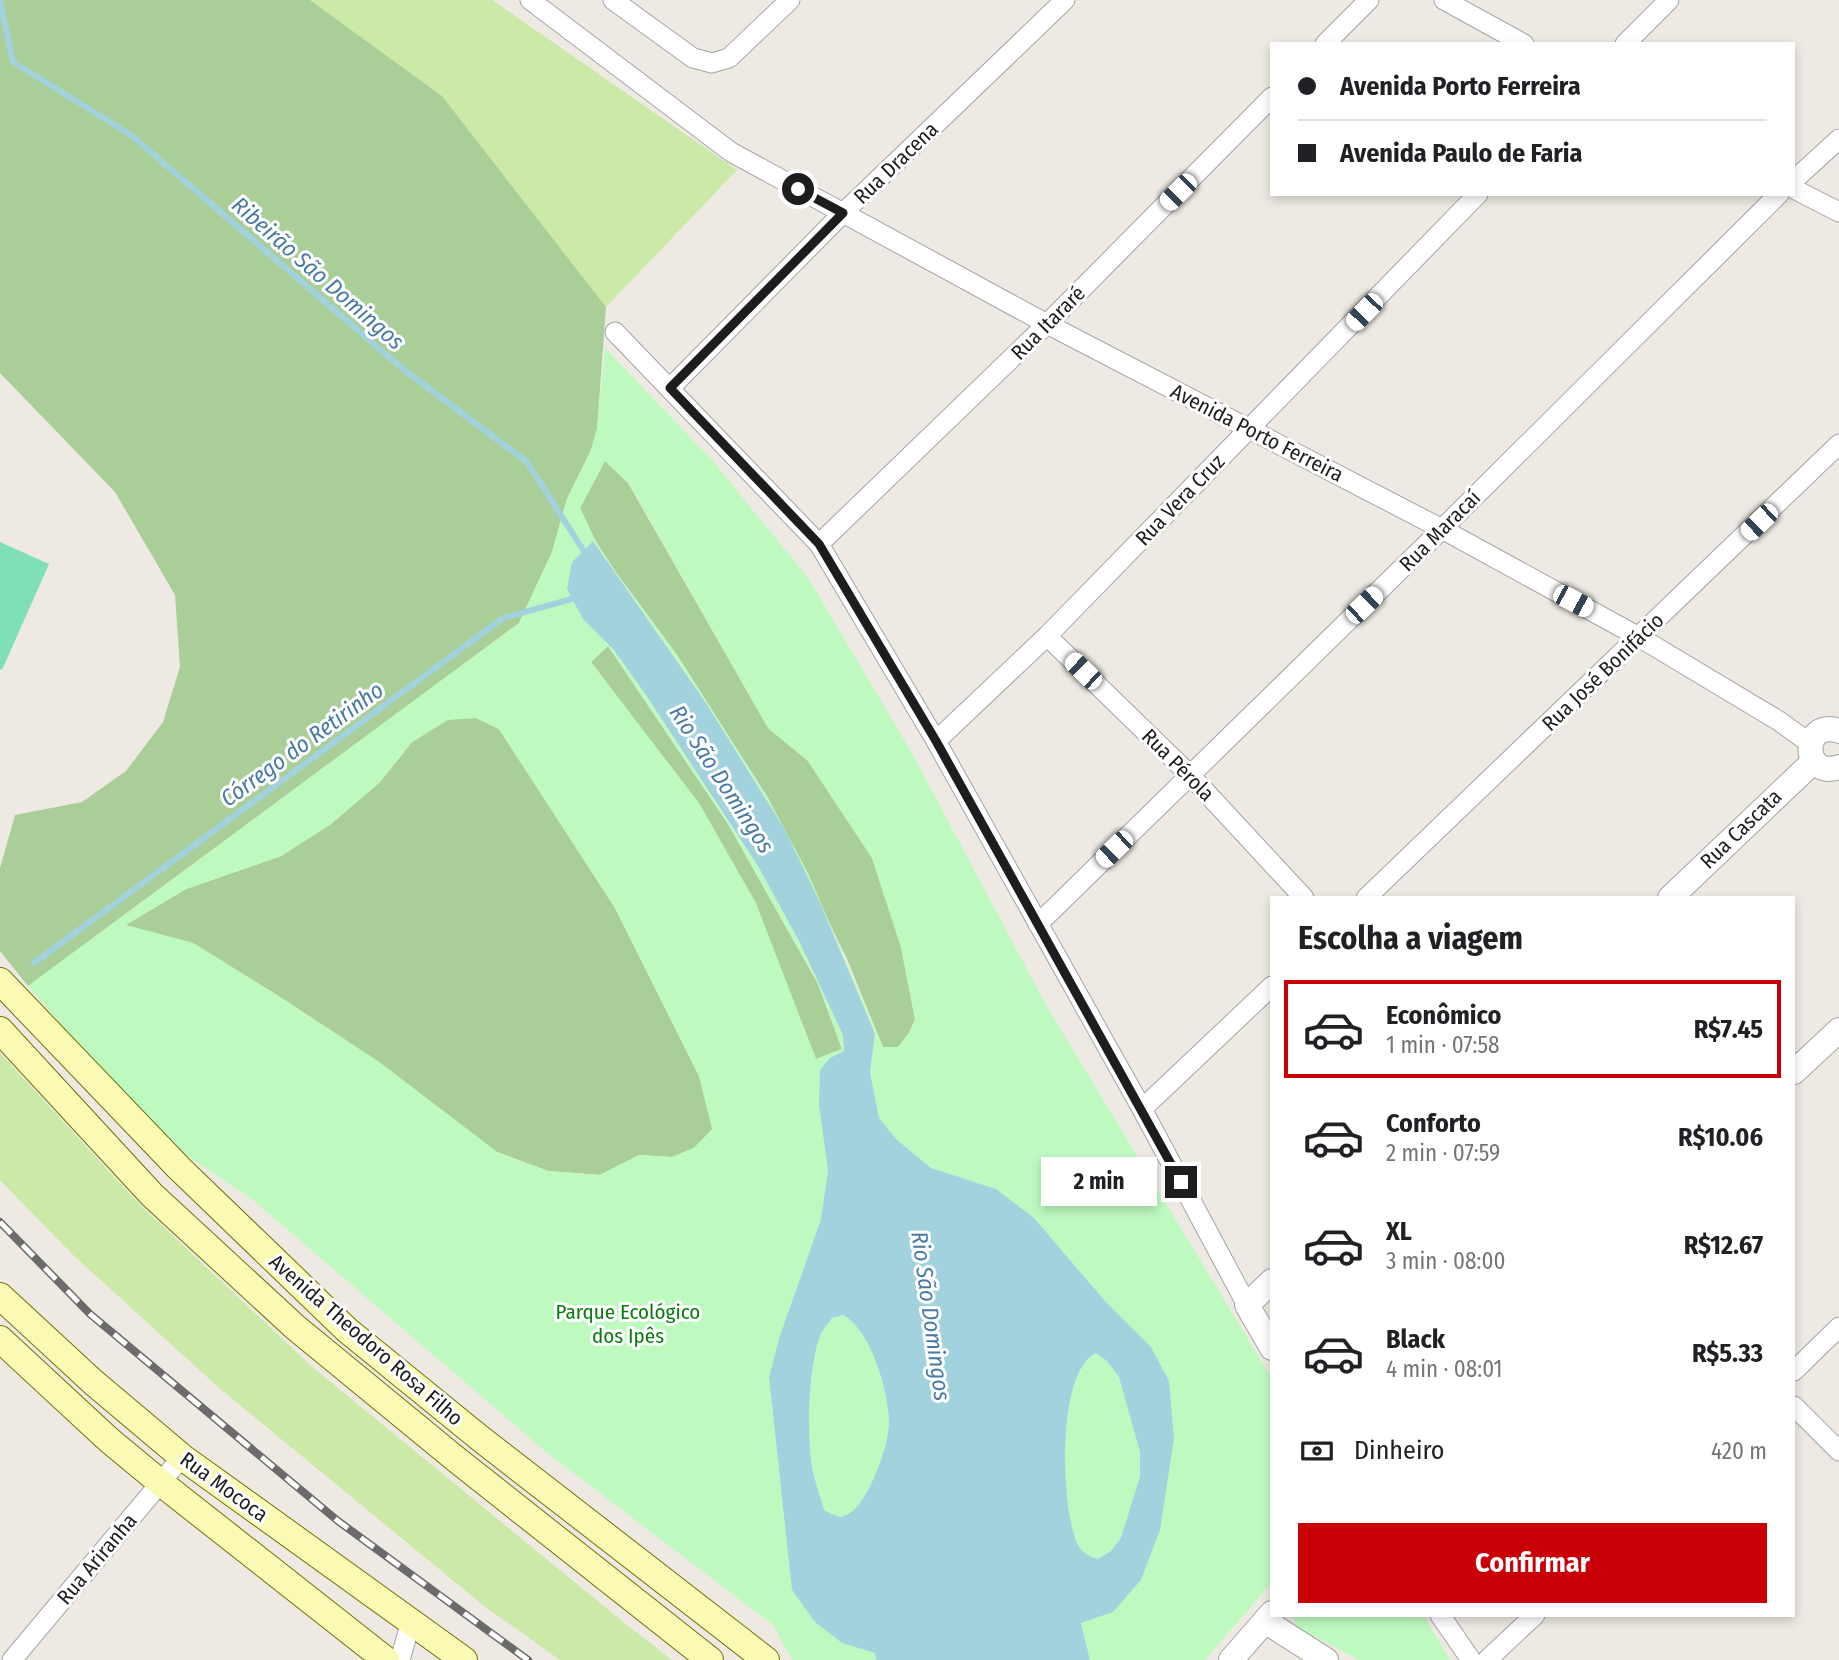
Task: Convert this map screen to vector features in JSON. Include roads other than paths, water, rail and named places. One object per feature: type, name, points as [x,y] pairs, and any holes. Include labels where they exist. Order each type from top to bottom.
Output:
[{"type":"main road","name":"Avenida Theodoro Rosa Filho","points":[[0,981],[178,1168],[347,1330],[481,1439],[766,1660]]},
{"type":"main road","name":"Avenida Theodoro Rosa Filho","points":[[0,1030],[152,1195],[295,1327],[457,1460],[709,1659]]},
{"type":"main road","points":[[152,1195],[178,1168]]},
{"type":"main road","points":[[210,1248],[233,1222]]},
{"type":"main road","name":"Rua Mococa","points":[[0,1296],[93,1382],[182,1457],[464,1660]]},
{"type":"main road","name":"Rua Mococa","points":[[0,1339],[109,1440],[386,1660]]},
{"type":"main road","points":[[632,1597],[650,1569]]},
{"type":"main road","points":[[709,1659],[729,1632]]},
{"type":"street","name":"Avenida Porto Ferreira","points":[[530,0],[731,152],[1047,324],[1442,529],[1639,637],[1779,721],[1830,758]]},
{"type":"street","points":[[613,0],[693,58],[712,63],[729,58],[790,0]]},
{"type":"street","name":"Rua Dracena","points":[[670,388],[843,213],[1065,0]]},
{"type":"street","points":[[1327,42],[1369,0]]},
{"type":"street","points":[[1444,0],[1520,42]]},
{"type":"street","points":[[1627,42],[1669,0]]},
{"type":"street","name":"Rua Itararé","points":[[819,544],[1047,324],[1270,99]]},
{"type":"street","points":[[1795,179],[1839,139]]},
{"type":"street","points":[[1795,190],[1839,212]]},
{"type":"street","name":"Rua Vera Cruz","points":[[936,741],[1047,636],[1476,196]]},
{"type":"street","name":"Rua Maracaí","points":[[1038,923],[1442,529],[1777,196]]},
{"type":"street","points":[[615,332],[819,544],[936,741],[1270,1345]]},
{"type":"street","name":"Rua José Bonifácio","points":[[1368,896],[1839,444]]},
{"type":"street","name":"Rua Pérola","points":[[1047,636],[1190,775],[1302,896]]},
{"type":"street","name":"Rua Cascata","points":[[1672,896],[1830,758]]},
{"type":"street","points":[[1142,1109],[1270,988]]},
{"type":"street","points":[[1795,1071],[1839,1030]]},
{"type":"street","points":[[1247,1305],[1270,1283]]},
{"type":"street","points":[[1795,1370],[1839,1327]]},
{"type":"street","points":[[1795,1407],[1839,1451]]},
{"type":"street","name":"Rua Ariranha","points":[[15,1659],[182,1457]]},
{"type":"street","points":[[1231,1660],[1268,1617],[1326,1660]]},
{"type":"street","points":[[1441,1617],[1471,1660]]},
{"type":"street","points":[[1487,1660],[1533,1617]]},
{"type":"street","points":[[400,1660],[411,1621]]},
{"type":"water","name":"Rio São Domingos","points":[[593,541],[706,703],[785,830],[821,905],[875,1034],[870,1072],[879,1118],[896,1139],[931,1168],[996,1189],[1034,1218],[1105,1301],[1151,1347],[1169,1381],[1174,1438],[1160,1530],[1141,1580],[1113,1612],[1081,1623],[1090,1660],[876,1660],[875,1653],[842,1643],[815,1622],[792,1590],[769,1377],[780,1336],[821,1219],[828,1171],[819,1104],[820,1070],[830,1058],[844,1051],[843,1035],[800,943],[758,866],[646,695],[613,649],[583,619],[567,589],[572,562]],"holes":[[[843,1315],[853,1323],[870,1347],[885,1393],[889,1421],[886,1444],[869,1489],[853,1511],[841,1516],[824,1510],[812,1467],[809,1419],[813,1365],[820,1336],[832,1318]],[[1096,1353],[1107,1361],[1119,1377],[1140,1452],[1140,1476],[1121,1538],[1111,1551],[1098,1559],[1086,1554],[1077,1543],[1065,1473],[1068,1412],[1074,1386],[1083,1365]]]},
{"type":"waterway","name":"Ribeirão São Domingos","points":[[0,0],[13,62],[131,135],[403,369],[527,462],[587,556]]},
{"type":"waterway","name":"Córrego do Retirinho","points":[[34,963],[503,618],[579,597]]},
{"type":"railway","points":[[0,1222],[90,1314],[338,1521],[528,1660]]},
{"type":"park label","name":"Parque Ecológico dos Ipês","points":[[628,1324]]}]
